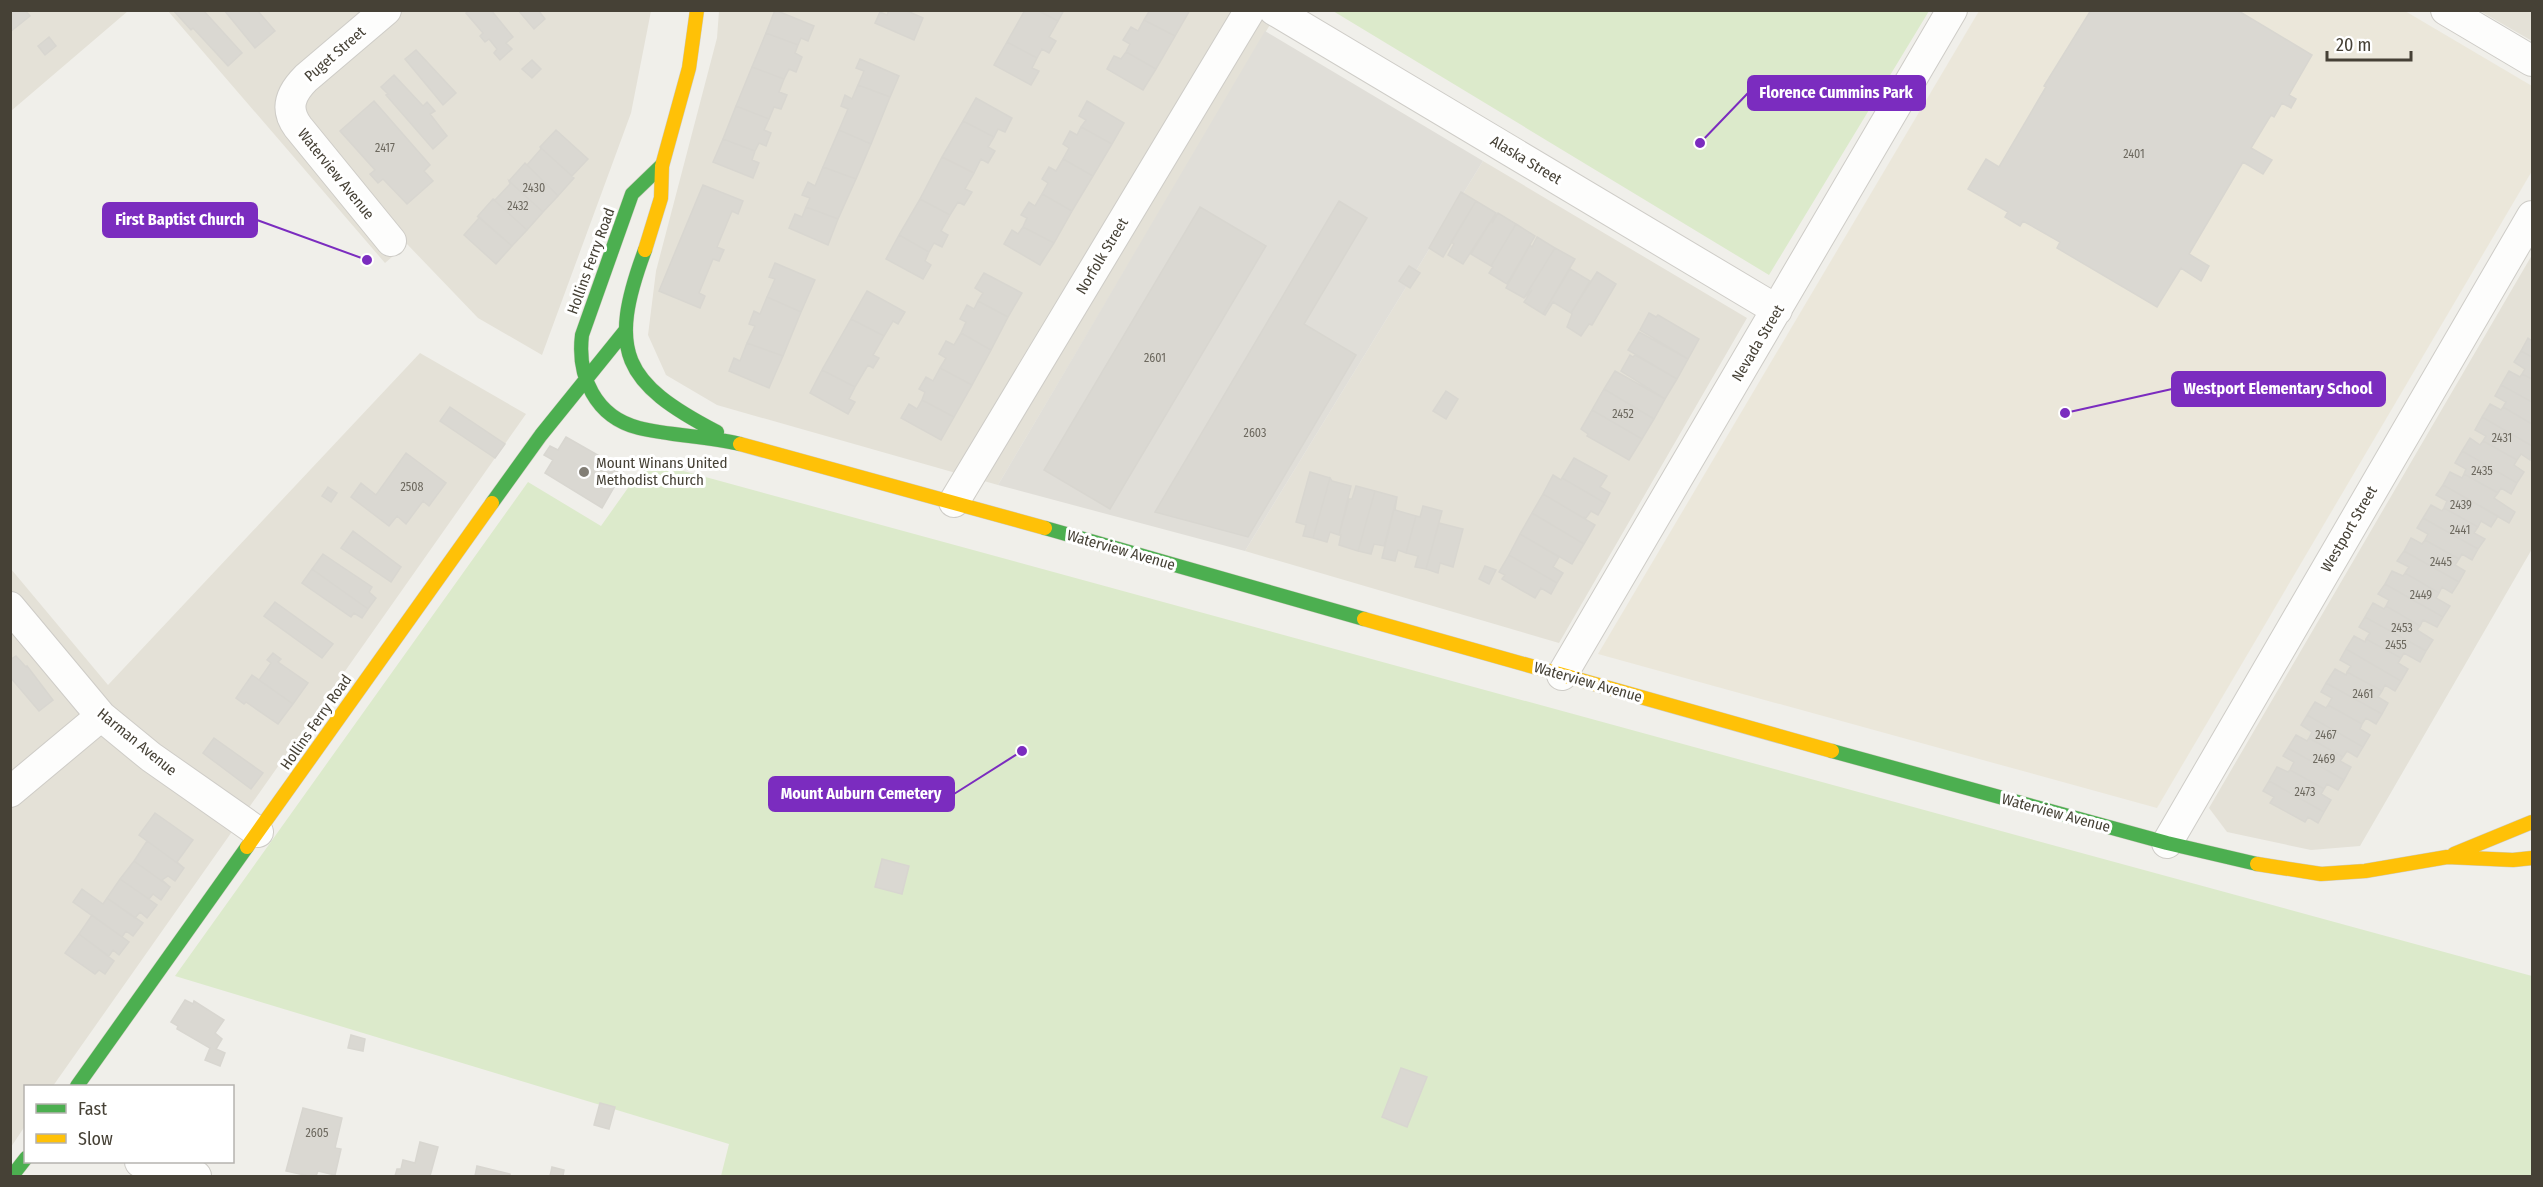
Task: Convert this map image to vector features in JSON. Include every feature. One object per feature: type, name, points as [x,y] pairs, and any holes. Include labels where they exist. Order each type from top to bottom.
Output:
[{"type":"street","name":"Puget Street","points":[[289,103],[295,89],[306,78],[386,10]]},
{"type":"street","points":[[625,331],[629,299],[661,199],[662,165],[687,71],[697,10]]},
{"type":"street","name":"Norfolk Street","points":[[954,502],[1250,10]]},
{"type":"street","name":"Alaska Street","points":[[1274,10],[1777,310]]},
{"type":"street","name":"Nevada Street","points":[[1562,675],[1952,10]]},
{"type":"street","points":[[2446,10],[2532,61]]},
{"type":"street","name":"Waterview Avenue","points":[[289,103],[291,118],[391,242]]},
{"type":"street","name":"Hollins Ferry Road","points":[[585,380],[580,344],[588,314],[632,194],[662,165]]},
{"type":"street","name":"Westport Street","points":[[2167,843],[2532,216]]},
{"type":"street","name":"Waterview Avenue","points":[[625,331],[629,353],[643,382],[658,398],[736,443]]},
{"type":"street","name":"Hollins Ferry Road","points":[[78,1085],[541,435],[625,331]]},
{"type":"street","name":"Waterview Avenue","points":[[585,380],[594,396],[606,410],[629,425],[646,430],[736,443],[954,502],[1562,675],[2167,843],[2276,869],[2321,874],[2365,871],[2447,857],[2513,860],[2532,858]]},
{"type":"street","name":"Harman Avenue","points":[[10,607],[101,716],[151,757],[258,832]]},
{"type":"street","points":[[10,792],[101,716]]},
{"type":"street","name":"Waterview Avenue","points":[[2447,857],[2532,822]]},
{"type":"street","points":[[12,1176],[24,1161]]},
{"type":"street","points":[[147,1163],[196,1176]]},
{"type":"shaded area","points":[[11,11],[128,11],[11,111]]},
{"type":"shaded area","points":[[168,11],[651,11],[631,113],[542,355],[478,318],[407,244],[385,263]]},
{"type":"shaded area","points":[[719,11],[1278,11],[998,485],[717,405],[666,375],[648,335],[656,271],[717,38]]},
{"type":"shaded area","points":[[1979,11],[2405,11],[2532,86],[2532,171],[2157,808],[1598,654]]},
{"type":"shaded area","points":[[2480,11],[2532,11],[2532,41]]},
{"type":"shaded area","points":[[1265,31],[1483,161],[1245,551],[998,485]]},
{"type":"shaded area","points":[[1483,161],[1747,318],[1559,643],[1245,551]]},
{"type":"shaded area","points":[[2532,255],[2532,549],[2360,846],[2311,850],[2227,832],[2209,808]]},
{"type":"shaded area","points":[[420,353],[526,414],[54,1085],[24,1085],[24,1128],[11,1147],[11,569],[108,685]]},
{"type":"green space","points":[[1333,11],[1929,11],[1769,275]]},
{"type":"green space","points":[[647,461],[2532,976],[2532,1176],[721,1176],[729,1144],[175,976],[528,482],[601,526]]},
{"type":"building","points":[[10,10],[25,10],[30,16],[10,32]]},
{"type":"building","points":[[173,10],[203,10],[242,53],[228,66]]},
{"type":"building","points":[[224,10],[257,10],[275,31],[255,48]]},
{"type":"building","points":[[470,10],[491,10],[513,37],[506,43],[512,49],[500,60],[494,53],[497,49],[489,39],[485,42],[480,36],[483,33],[466,13]]},
{"type":"building","points":[[518,10],[538,10],[545,19],[534,29]]},
{"type":"building","points":[[775,10],[814,26],[808,41],[801,38],[798,45],[766,33]]},
{"type":"building","points":[[889,10],[905,10],[923,18],[914,40],[875,23],[880,12],[887,15]]},
{"type":"building","points":[[1025,10],[1037,10],[1058,21],[1049,37],[1056,41],[1049,53],[1042,49],[1037,58],[1007,42]]},
{"type":"building","points":[[1037,10],[1064,10],[1058,21]]},
{"type":"building","points":[[1150,10],[1190,10],[1175,36],[1144,20]]},
{"type":"building","points":[[2091,10],[2237,10],[2312,55],[2289,95],[2296,99],[2291,108],[2282,103],[2274,117],[2271,115],[2251,148],[2272,160],[2263,174],[2243,162],[2189,254],[2209,266],[2201,281],[2181,268],[2157,307],[2057,248],[2060,242],[2023,221],[2020,226],[2005,217],[2008,212],[1968,189],[1986,159],[1999,167],[2046,87],[2044,86]]},
{"type":"building","points":[[1144,20],[1175,36],[1156,69],[1126,52],[1130,44],[1123,40],[1131,27],[1138,31]]},
{"type":"building","points":[[766,33],[798,45],[795,53],[802,57],[796,72],[789,69],[784,79],[752,67]]},
{"type":"building","points":[[49,37],[56,46],[45,55],[38,46]]},
{"type":"building","points":[[1007,42],[1037,58],[1032,68],[1039,71],[1031,85],[994,65]]},
{"type":"building","points":[[416,50],[456,93],[443,105],[405,59]]},
{"type":"building","points":[[1126,52],[1156,69],[1143,90],[1107,69],[1114,56],[1121,59]]},
{"type":"building","points":[[860,59],[899,76],[890,97],[858,85],[864,71],[856,68]]},
{"type":"building","points":[[532,60],[541,69],[532,78],[522,69]]},
{"type":"building","points":[[752,67],[784,79],[779,92],[787,95],[781,109],[774,107],[769,119],[736,106]]},
{"type":"building","points":[[394,75],[423,106],[427,102],[435,111],[430,114],[447,136],[433,149],[381,87]]},
{"type":"building","points":[[858,85],[890,97],[871,144],[839,130],[848,109],[841,106],[845,95],[852,99]]},
{"type":"building","points":[[976,98],[1012,118],[1005,132],[998,129],[994,137],[963,121]]},
{"type":"building","points":[[374,101],[430,165],[424,171],[433,181],[407,204],[383,179],[378,183],[370,174],[375,170],[340,131]]},
{"type":"building","points":[[1087,101],[1124,123],[1112,144],[1081,127],[1086,120],[1079,116]]},
{"type":"building","points":[[736,106],[769,119],[764,130],[771,133],[766,146],[759,143],[755,151],[723,139]]},
{"type":"building","points":[[963,121],[994,137],[988,147],[995,151],[988,163],[981,159],[974,173],[942,157]]},
{"type":"building","points":[[1081,127],[1112,144],[1093,176],[1063,159],[1069,148],[1063,144],[1070,131],[1077,135]]},
{"type":"building","points":[[556,130],[588,159],[572,176],[540,147]]},
{"type":"building","points":[[839,130],[871,144],[856,179],[823,167]]},
{"type":"building","points":[[723,139],[755,151],[752,160],[759,163],[753,178],[713,162]]},
{"type":"building","points":[[540,147],[574,178],[558,196],[527,165],[541,149]]},
{"type":"building","points":[[942,157],[974,173],[965,189],[972,192],[964,205],[958,202],[950,215],[920,199]]},
{"type":"building","points":[[1063,159],[1093,176],[1072,211],[1042,194],[1048,183],[1042,179],[1049,167],[1056,171]]},
{"type":"building","points":[[525,163],[558,196],[543,212],[509,181]]},
{"type":"building","points":[[823,167],[856,179],[838,219],[806,207],[810,198],[802,195],[808,182],[815,186]]},
{"type":"building","points":[[509,181],[543,212],[527,230],[493,199],[495,200],[510,184]]},
{"type":"building","points":[[703,185],[743,201],[738,214],[732,211],[717,247],[724,250],[719,261],[713,259],[699,293],[705,296],[700,308],[659,291]]},
{"type":"building","points":[[1461,192],[1476,201],[1443,257],[1429,248]]},
{"type":"building","points":[[1042,194],[1072,211],[1054,243],[1023,227],[1027,218],[1021,215],[1029,202],[1035,206]]},
{"type":"building","points":[[493,199],[527,230],[512,246],[478,216]]},
{"type":"building","points":[[920,199],[950,215],[941,231],[948,235],[942,247],[934,243],[929,252],[899,235]]},
{"type":"building","points":[[1339,201],[1367,218],[1304,324],[1356,355],[1248,537],[1155,512]]},
{"type":"building","points":[[1476,201],[1496,213],[1463,264],[1448,255],[1454,244],[1451,242]]},
{"type":"building","points":[[806,207],[838,219],[828,245],[789,228],[795,214],[802,217]]},
{"type":"building","points":[[1200,207],[1266,246],[1110,509],[1044,470]]},
{"type":"building","points":[[1496,213],[1492,223],[1498,213],[1516,224],[1491,266],[1471,254]]},
{"type":"building","points":[[477,216],[512,246],[496,264],[464,235],[479,218]]},
{"type":"building","points":[[1516,224],[1535,236],[1507,284],[1489,273]]},
{"type":"building","points":[[1023,227],[1054,243],[1040,265],[1004,244],[1012,230],[1018,234]]},
{"type":"building","points":[[899,235],[929,252],[925,261],[931,265],[923,279],[886,259]]},
{"type":"building","points":[[1537,237],[1555,248],[1524,298],[1506,288],[1530,245],[1532,247]]},
{"type":"building","points":[[1555,248],[1575,259],[1543,314],[1524,302],[1532,290],[1524,298]]},
{"type":"building","points":[[775,263],[815,280],[801,312],[767,297],[775,279],[769,277]]},
{"type":"building","points":[[1409,266],[1420,273],[1410,288],[1399,281]]},
{"type":"building","points":[[1570,269],[1590,281],[1571,313],[1553,302],[1545,315],[1543,314]]},
{"type":"building","points":[[1597,272],[1616,284],[1592,325],[1589,324],[1581,336],[1567,327],[1571,313]]},
{"type":"building","points":[[984,273],[1022,293],[1008,317],[978,301],[983,293],[975,288]]},
{"type":"building","points":[[867,291],[905,312],[898,324],[893,321],[884,336],[851,319]]},
{"type":"building","points":[[767,297],[801,312],[783,356],[747,343],[755,326],[749,324],[754,311],[760,314]]},
{"type":"building","points":[[978,301],[1008,317],[991,350],[961,333],[966,322],[960,319],[967,305],[974,309]]},
{"type":"building","points":[[1649,313],[1656,317],[1658,315],[1699,339],[1688,359],[1640,330]]},
{"type":"building","points":[[851,319],[884,336],[873,355],[879,358],[873,368],[868,365],[855,387],[822,370]]},
{"type":"building","points":[[1639,332],[1688,359],[1677,379],[1628,350]]},
{"type":"building","points":[[961,333],[991,350],[972,385],[940,368],[946,358],[939,354],[946,341],[954,345]]},
{"type":"building","points":[[2528,338],[2532,341],[2532,357],[2521,351]]},
{"type":"building","points":[[747,343],[783,356],[769,388],[729,371],[734,358],[740,361]]},
{"type":"building","points":[[2521,351],[2532,357],[2532,379],[2522,374],[2525,369],[2514,362]]},
{"type":"building","points":[[1630,355],[1633,357],[1635,355],[1677,379],[1665,399],[1621,371]]},
{"type":"building","points":[[940,368],[972,385],[954,417],[922,400],[925,392],[919,389],[926,377],[933,381]]},
{"type":"building","points":[[822,370],[855,387],[849,399],[855,402],[848,414],[810,393]]},
{"type":"building","points":[[1615,371],[1665,399],[1654,419],[1604,389]]},
{"type":"building","points":[[2509,371],[2520,377],[2522,374],[2532,379],[2532,402],[2501,385]]},
{"type":"building","points":[[2501,385],[2532,402],[2532,424],[2503,407],[2506,402],[2495,396]]},
{"type":"building","points":[[1604,389],[1654,419],[1642,439],[1592,410]]},
{"type":"building","points":[[1446,391],[1458,399],[1446,419],[1433,411]]},
{"type":"building","points":[[922,400],[954,417],[941,440],[901,418],[909,404],[917,409]]},
{"type":"building","points":[[2490,404],[2501,410],[2503,407],[2532,424],[2532,446],[2482,417]]},
{"type":"building","points":[[450,407],[505,444],[495,458],[440,421]]},
{"type":"building","points":[[1592,410],[1642,439],[1629,460],[1587,436],[1588,434],[1581,429]]},
{"type":"building","points":[[2482,417],[2532,446],[2530,460],[2521,454],[2517,460],[2483,441],[2486,436],[2475,430]]},
{"type":"building","name":"Mount Winans United Methodist Church","points":[[566,437],[624,470],[602,508],[545,473],[553,460],[544,455],[550,446],[558,450]]},
{"type":"building","points":[[2470,438],[2480,445],[2483,441],[2517,460],[2514,465],[2524,472],[2517,483],[2462,451]]},
{"type":"building","points":[[2462,451],[2517,483],[2511,494],[2501,488],[2498,493],[2464,474],[2466,469],[2455,463]]},
{"type":"building","points":[[406,453],[446,483],[429,506],[423,501],[406,524],[397,516],[389,526],[351,497],[361,483],[376,495]]},
{"type":"building","points":[[1574,458],[1607,476],[1600,487],[1610,493],[1605,503],[1562,478]]},
{"type":"building","points":[[1310,472],[1330,478],[1313,538],[1303,536],[1306,525],[1296,522]]},
{"type":"building","points":[[2450,472],[2462,478],[2464,474],[2498,493],[2494,498],[2515,512],[2509,523],[2443,485]]},
{"type":"building","points":[[1553,475],[1605,503],[1598,515],[1591,511],[1586,518],[1582,517],[1543,494]]},
{"type":"building","points":[[1330,478],[1332,481],[1351,486],[1339,535],[1330,532],[1327,542],[1313,538]]},
{"type":"building","points":[[2443,485],[2498,516],[2491,527],[2481,521],[2478,527],[2444,508],[2447,501],[2436,495]]},
{"type":"building","points":[[1356,486],[1375,491],[1358,551],[1339,545],[1341,535],[1339,535],[1349,499],[1352,499]]},
{"type":"building","points":[[328,487],[337,493],[331,502],[322,496]]},
{"type":"building","points":[[1375,491],[1397,497],[1384,546],[1374,544],[1371,554],[1358,551]]},
{"type":"building","points":[[1543,494],[1595,525],[1584,544],[1532,513]]},
{"type":"building","points":[[1397,497],[1395,510],[1416,516],[1406,553],[1398,550],[1395,561],[1382,558]]},
{"type":"building","points":[[2431,505],[2442,511],[2444,508],[2478,527],[2474,533],[2485,539],[2478,549],[2423,518]]},
{"type":"building","points":[[1423,506],[1442,511],[1426,569],[1415,567],[1418,556],[1406,553],[1416,516],[1420,517]]},
{"type":"building","points":[[1532,513],[1584,544],[1572,564],[1520,534]]},
{"type":"building","points":[[2423,518],[2478,549],[2472,560],[2462,554],[2459,559],[2425,540],[2428,534],[2417,528]]},
{"type":"building","points":[[1439,523],[1463,529],[1453,567],[1440,563],[1438,573],[1426,569]]},
{"type":"building","points":[[353,531],[401,567],[391,582],[341,548]]},
{"type":"building","points":[[1520,534],[1559,557],[1553,567],[1563,573],[1557,583],[1509,555]]},
{"type":"building","points":[[2411,538],[2422,544],[2425,540],[2459,559],[2455,565],[2465,571],[2459,582],[2404,551]]},
{"type":"building","points":[[2404,551],[2459,582],[2452,593],[2442,587],[2439,593],[2405,573],[2409,567],[2397,561]]},
{"type":"building","points":[[323,554],[372,587],[369,592],[376,598],[368,609],[312,569]]},
{"type":"building","points":[[1509,555],[1557,583],[1551,594],[1541,588],[1535,598],[1502,579],[1505,575],[1499,572]]},
{"type":"building","points":[[1485,566],[1496,570],[1489,584],[1479,579]]},
{"type":"building","points":[[312,569],[368,609],[362,618],[354,613],[351,617],[302,583]]},
{"type":"building","points":[[2392,571],[2403,576],[2405,573],[2439,593],[2436,598],[2450,606],[2443,617],[2385,584]]},
{"type":"building","points":[[2385,584],[2443,617],[2437,627],[2423,620],[2420,626],[2386,606],[2389,600],[2378,594]]},
{"type":"building","points":[[275,602],[333,644],[322,658],[264,616]]},
{"type":"building","points":[[2373,603],[2384,609],[2386,606],[2420,626],[2417,630],[2433,640],[2426,651],[2365,617]]},
{"type":"building","points":[[2365,617],[2426,651],[2420,662],[2404,653],[2401,658],[2366,639],[2370,633],[2359,627]]},
{"type":"building","points":[[2354,636],[2365,642],[2366,639],[2401,658],[2398,663],[2408,669],[2401,681],[2346,649]]},
{"type":"building","points":[[2346,649],[2401,681],[2395,691],[2385,685],[2382,691],[2347,672],[2351,666],[2340,660]]},
{"type":"building","points":[[273,653],[281,659],[278,662],[308,683],[293,704],[259,680],[271,663],[267,660]]},
{"type":"building","points":[[16,656],[27,666],[53,700],[39,711],[10,677],[10,660]]},
{"type":"building","points":[[2335,669],[2346,675],[2347,672],[2382,691],[2378,697],[2388,703],[2382,714],[2326,683]]},
{"type":"building","points":[[252,675],[293,704],[278,724],[246,702],[244,704],[236,698]]},
{"type":"building","points":[[2326,683],[2382,714],[2376,724],[2366,718],[2362,724],[2328,705],[2332,698],[2321,692]]},
{"type":"building","points":[[2315,702],[2326,708],[2328,705],[2362,724],[2360,729],[2370,735],[2363,747],[2307,715]]},
{"type":"building","points":[[2307,715],[2363,747],[2357,757],[2347,751],[2343,757],[2309,738],[2312,732],[2301,725]]},
{"type":"building","points":[[2296,735],[2307,741],[2309,738],[2343,757],[2340,761],[2351,767],[2344,780],[2288,748]]},
{"type":"building","points":[[214,738],[263,773],[251,789],[203,753]]},
{"type":"building","points":[[2288,748],[2344,780],[2338,790],[2327,784],[2324,789],[2290,770],[2294,762],[2283,756]]},
{"type":"building","points":[[2277,767],[2288,772],[2290,770],[2324,789],[2321,794],[2331,800],[2324,812],[2269,781]]},
{"type":"building","points":[[2269,781],[2324,812],[2318,823],[2308,817],[2305,822],[2270,803],[2274,797],[2263,791]]},
{"type":"building","points":[[155,813],[193,840],[177,862],[184,868],[139,835]]},
{"type":"building","points":[[147,841],[184,868],[175,881],[168,876],[162,880],[170,887],[134,861]]},
{"type":"building","points":[[882,859],[909,866],[902,894],[875,887]]},
{"type":"building","points":[[134,861],[170,887],[161,900],[153,894],[149,899],[120,879]]},
{"type":"building","points":[[120,879],[157,905],[147,918],[140,912],[135,918],[107,898]]},
{"type":"building","points":[[82,889],[103,904],[107,898],[143,923],[133,936],[126,931],[122,937],[73,902]]},
{"type":"building","points":[[92,915],[129,942],[119,955],[113,950],[109,956],[79,934]]},
{"type":"building","points":[[79,934],[114,961],[105,974],[99,970],[95,974],[65,953]]},
{"type":"building","points":[[185,1000],[193,1004],[194,1001],[224,1020],[215,1033],[222,1039],[216,1049],[225,1053],[220,1066],[205,1060],[210,1048],[177,1029],[178,1026],[171,1022]]},
{"type":"building","points":[[351,1035],[365,1039],[363,1051],[348,1048]]},
{"type":"building","points":[[1401,1068],[1427,1077],[1407,1127],[1382,1117]]},
{"type":"building","points":[[600,1103],[615,1107],[609,1129],[594,1125]]},
{"type":"building","points":[[303,1108],[342,1118],[335,1148],[341,1149],[335,1175],[318,1171],[316,1176],[309,1176],[286,1171]]},
{"type":"building","points":[[420,1142],[438,1147],[430,1176],[395,1176],[397,1169],[401,1169],[403,1160],[415,1163]]},
{"type":"building","points":[[477,1166],[510,1174],[510,1176],[475,1176]]},
{"type":"building","points":[[552,1167],[564,1170],[563,1176],[550,1176]]},
{"type":"traffic: fast","points":[[662,165],[632,194],[582,335],[581,350],[586,380],[600,405],[624,423],[651,431],[740,444]]},
{"type":"traffic: fast","points":[[645,250],[633,285],[627,315],[626,339],[632,361],[643,380],[661,397],[717,432]]},
{"type":"traffic: fast","points":[[492,503],[541,435],[625,331]]},
{"type":"traffic: fast","points":[[1045,528],[1364,619]]},
{"type":"traffic: fast","points":[[1832,751],[2167,843],[2257,864]]},
{"type":"traffic: fast","points":[[78,1085],[247,847]]},
{"type":"traffic: fast","points":[[12,1176],[24,1161]]},
{"type":"traffic: slow","points":[[645,250],[661,198],[662,166],[689,68],[697,10]]},
{"type":"traffic: slow","points":[[740,444],[1045,528]]},
{"type":"traffic: slow","points":[[247,847],[492,503]]},
{"type":"traffic: slow","points":[[1364,619],[1832,751]]},
{"type":"traffic: slow","points":[[2454,854],[2532,822]]},
{"type":"traffic: slow","points":[[2257,864],[2321,874],[2365,871],[2447,857],[2513,860],[2532,858]]},
{"type":"place","name":"Florence Cummins Park","points":[[1700,143]]},
{"type":"place","name":"First Baptist Church","points":[[367,260]]},
{"type":"place","name":"Westport Elementary School","points":[[2065,413]]},
{"type":"place","name":"Mount Winans United Methodist Church","points":[[584,472]]},
{"type":"place","name":"Mount Auburn Cemetery","points":[[1022,751]]}]
